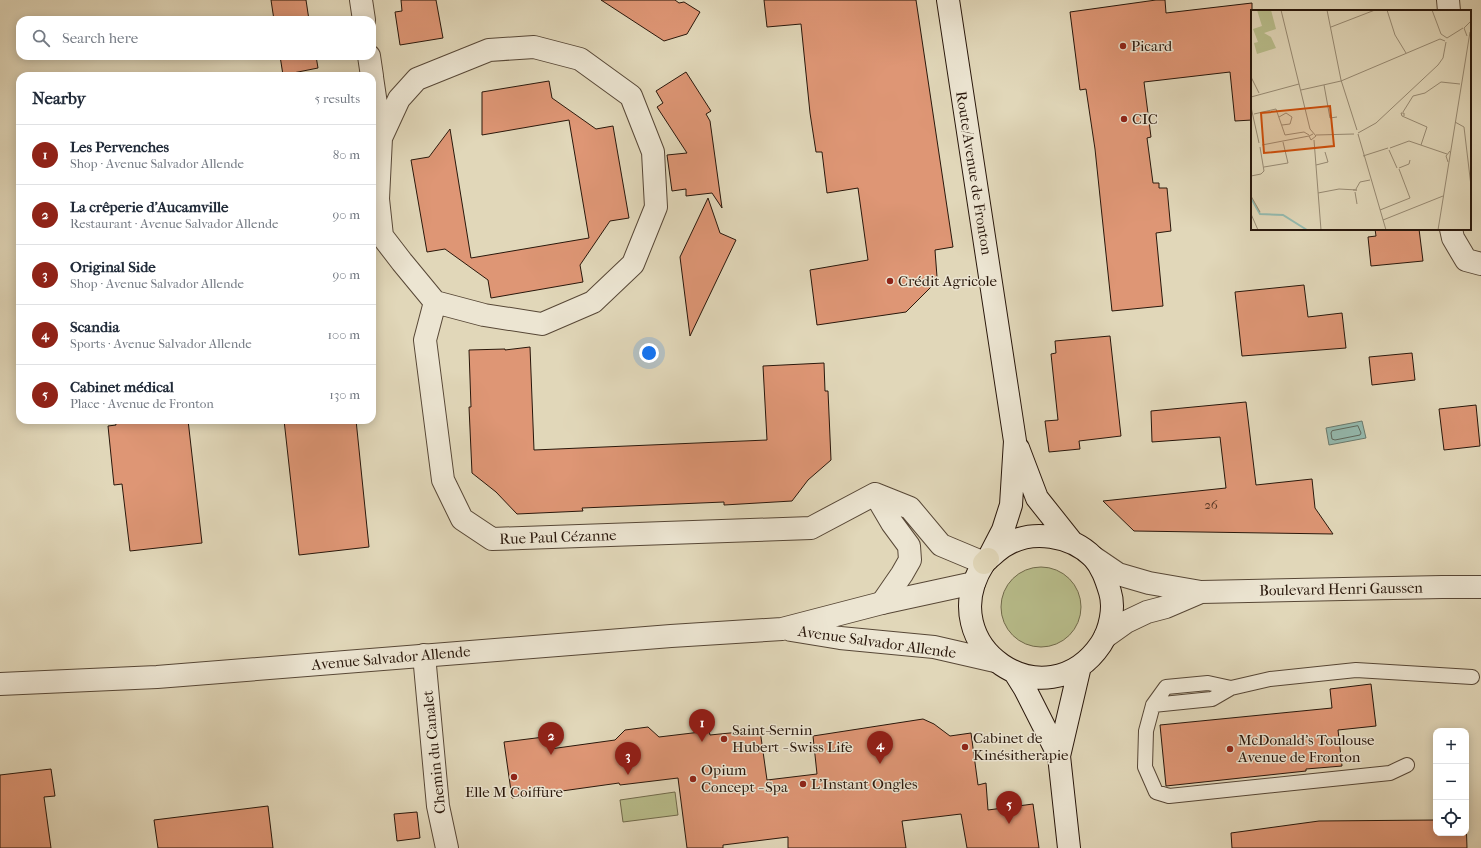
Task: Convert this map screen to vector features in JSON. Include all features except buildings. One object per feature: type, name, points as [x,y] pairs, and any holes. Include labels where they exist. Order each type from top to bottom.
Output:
[{"type":"street","points":[[361,0],[363,16]]},
{"type":"street","name":"Route/Avenue de Fronton","points":[[948,0],[1015,441]]},
{"type":"street","points":[[1448,0],[1450,10]]},
{"type":"street","points":[[376,107],[380,138],[378,199],[382,236],[435,302],[484,315],[542,324],[593,302],[633,264],[656,207],[653,152],[631,96],[580,59],[534,47],[489,50],[416,79],[399,99],[380,138]]},
{"type":"street","points":[[370,60],[371,72]]},
{"type":"street","points":[[1451,230],[1452,238],[1466,260],[1481,264]]},
{"type":"street","name":"Rue Paul Cézanne","points":[[435,302],[425,340],[443,480],[462,519],[492,539],[811,528],[876,494]]},
{"type":"street","points":[[1015,441],[1037,498],[1072,542],[1093,557],[1105,575],[1111,595],[1112,617],[1106,637],[1095,654],[1080,666],[1065,674],[1048,677],[1031,677],[1015,673],[995,661],[981,645],[972,625],[970,604],[974,583],[1003,530],[1011,505],[1015,441]]},
{"type":"street","points":[[876,494],[910,508],[941,545],[986,561]]},
{"type":"street","points":[[876,494],[892,523],[908,546],[910,560],[882,603]]},
{"type":"street","points":[[986,561],[1006,544],[1027,537],[1050,536],[1072,542]]},
{"type":"street","name":"Boulevard Henri Gaussen","points":[[1093,557],[1118,574],[1149,583],[1201,592],[1442,586],[1481,587]]},
{"type":"street","name":"Avenue Salvador Allende","points":[[0,684],[157,677],[782,629],[882,603],[974,583]]},
{"type":"street","name":"Boulevard Henri Gaussen","points":[[1106,637],[1126,622],[1147,612],[1166,607],[1201,592]]},
{"type":"street","name":"Avenue Salvador Allende","points":[[782,629],[840,638],[934,647],[995,661]]},
{"type":"street","name":"Chemin du Canalet","points":[[424,656],[438,806],[447,848]]},
{"type":"street","points":[[1069,848],[1059,756],[1080,666]]},
{"type":"street","points":[[1015,673],[1025,689],[1059,756]]},
{"type":"lane","points":[[1407,765],[1390,773],[1169,796],[1156,792],[1144,767],[1146,730],[1153,705],[1166,687],[1208,683],[1231,688],[1270,679],[1356,670],[1472,677]]},
{"type":"green space","points":[[1041,567],[1056,570],[1069,579],[1078,592],[1081,607],[1078,622],[1069,635],[1056,644],[1041,647],[1026,644],[1013,635],[1004,622],[1001,607],[1004,592],[1013,579],[1026,570]]},
{"type":"green space","points":[[675,792],[678,815],[623,822],[620,800]]},
{"type":"water","points":[[1362,421],[1366,438],[1329,445],[1326,428]]},
{"type":"place","name":"Picard","points":[[1123,46]]},
{"type":"place","name":"CIC","points":[[1124,119]]},
{"type":"place","name":"Crédit Agricole","points":[[890,281]]},
{"type":"place","name":"Saint-Sernin Hubert - Swiss Life","points":[[724,739]]},
{"type":"place","name":"Les Pervenches","points":[[702,742]]},
{"type":"place","name":"Cabinet de Kinésitherapie","points":[[965,747]]},
{"type":"place","name":"McDonald's Toulouse Avenue de Fronton","points":[[1230,749]]},
{"type":"place","name":"La crêperie d'Aucamville","points":[[551,755]]},
{"type":"place","name":"Scandia","points":[[880,764]]},
{"type":"place","name":"Original Side","points":[[628,775]]},
{"type":"place","name":"Elle M Coiffure","points":[[514,777]]},
{"type":"place","name":"Opium Concept - Spa","points":[[693,779]]},
{"type":"place","name":"L'Instant Ongles","points":[[803,784]]},
{"type":"place","name":"Cabinet médical","points":[[1009,824]]}]
